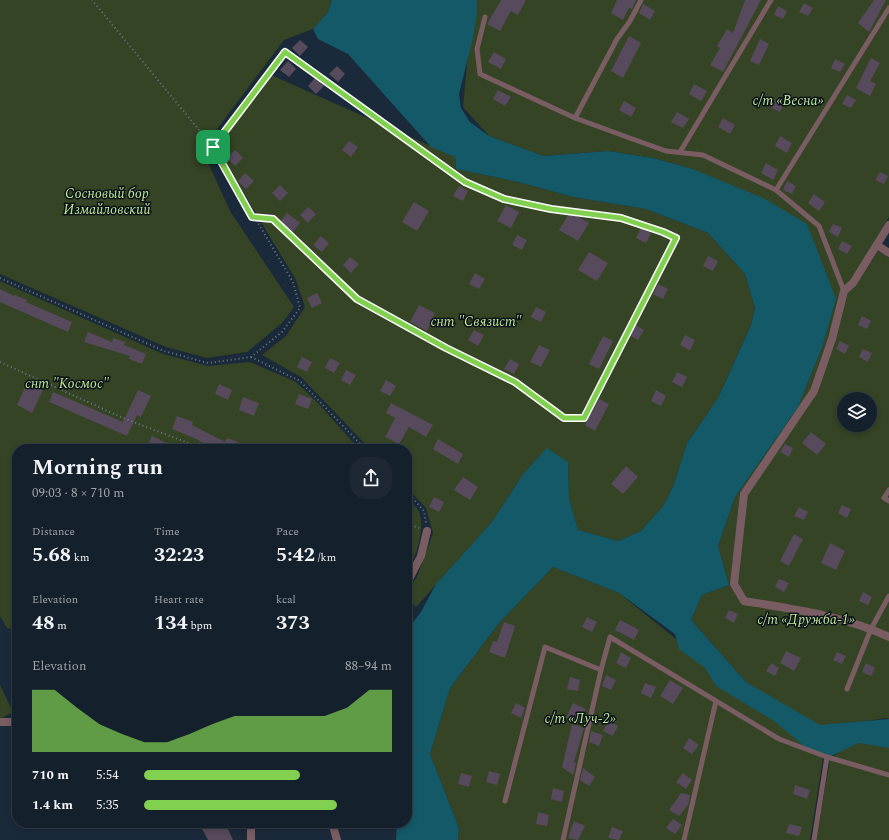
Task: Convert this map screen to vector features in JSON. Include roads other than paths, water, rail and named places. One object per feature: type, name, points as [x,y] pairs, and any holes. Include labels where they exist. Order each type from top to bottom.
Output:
[{"type":"street","points":[[889,225],[853,283],[844,291],[832,338],[814,391],[744,494],[734,584],[744,601],[795,609],[871,629],[889,637]]},
{"type":"street","points":[[877,246],[889,253]]},
{"type":"street","points":[[412,573],[421,556],[427,531]]},
{"type":"street","points":[[0,722],[12,722]]},
{"type":"street","points":[[251,828],[251,840]]},
{"type":"street","points":[[334,828],[337,840]]},
{"type":"lane","points":[[575,118],[617,39],[630,21],[641,0]]},
{"type":"lane","points":[[680,152],[771,0]]},
{"type":"lane","points":[[776,190],[889,8]]},
{"type":"lane","points":[[485,17],[477,49],[480,74],[575,118],[666,151],[703,155],[776,190],[819,226],[844,291]]},
{"type":"lane","points":[[889,490],[884,498],[889,501]]},
{"type":"lane","points":[[847,689],[871,629],[889,596]]},
{"type":"lane","points":[[563,840],[601,670],[610,637],[779,739],[827,757],[889,774]]},
{"type":"lane","points":[[505,802],[545,648],[601,670]]},
{"type":"lane","points":[[684,840],[716,701]]},
{"type":"lane","points":[[814,840],[827,757]]},
{"type":"water","points":[[332,0],[477,0],[477,13],[473,38],[459,94],[461,108],[470,122],[489,136],[544,156],[608,151],[653,158],[693,169],[765,199],[807,224],[836,299],[823,345],[798,407],[735,497],[718,546],[729,585],[702,595],[691,620],[746,682],[820,725],[889,719],[889,748],[859,743],[829,757],[810,751],[774,721],[716,686],[705,668],[679,649],[675,634],[619,593],[553,567],[499,623],[450,688],[430,754],[459,828],[458,840],[396,840],[397,828],[412,828],[412,624],[421,612],[436,584],[491,523],[524,473],[547,448],[568,462],[569,498],[578,530],[618,541],[641,531],[663,506],[673,487],[687,443],[718,398],[751,325],[755,308],[745,274],[708,233],[646,209],[573,197],[518,182],[456,169],[455,157],[431,147],[348,54],[318,39],[313,29],[328,12]]},
{"type":"park label","name":"с/т «Весна»","points":[[788,100]]},
{"type":"park label","name":"Сосновый бор Измайловский","points":[[107,202]]},
{"type":"park label","name":"снт \"Связист\"","points":[[476,321]]},
{"type":"park label","name":"снт \"Космос\"","points":[[67,383]]},
{"type":"park label","name":"с/т «Дружба-1»","points":[[806,619]]},
{"type":"park label","name":"с/т «Луч-2»","points":[[580,718]]}]
